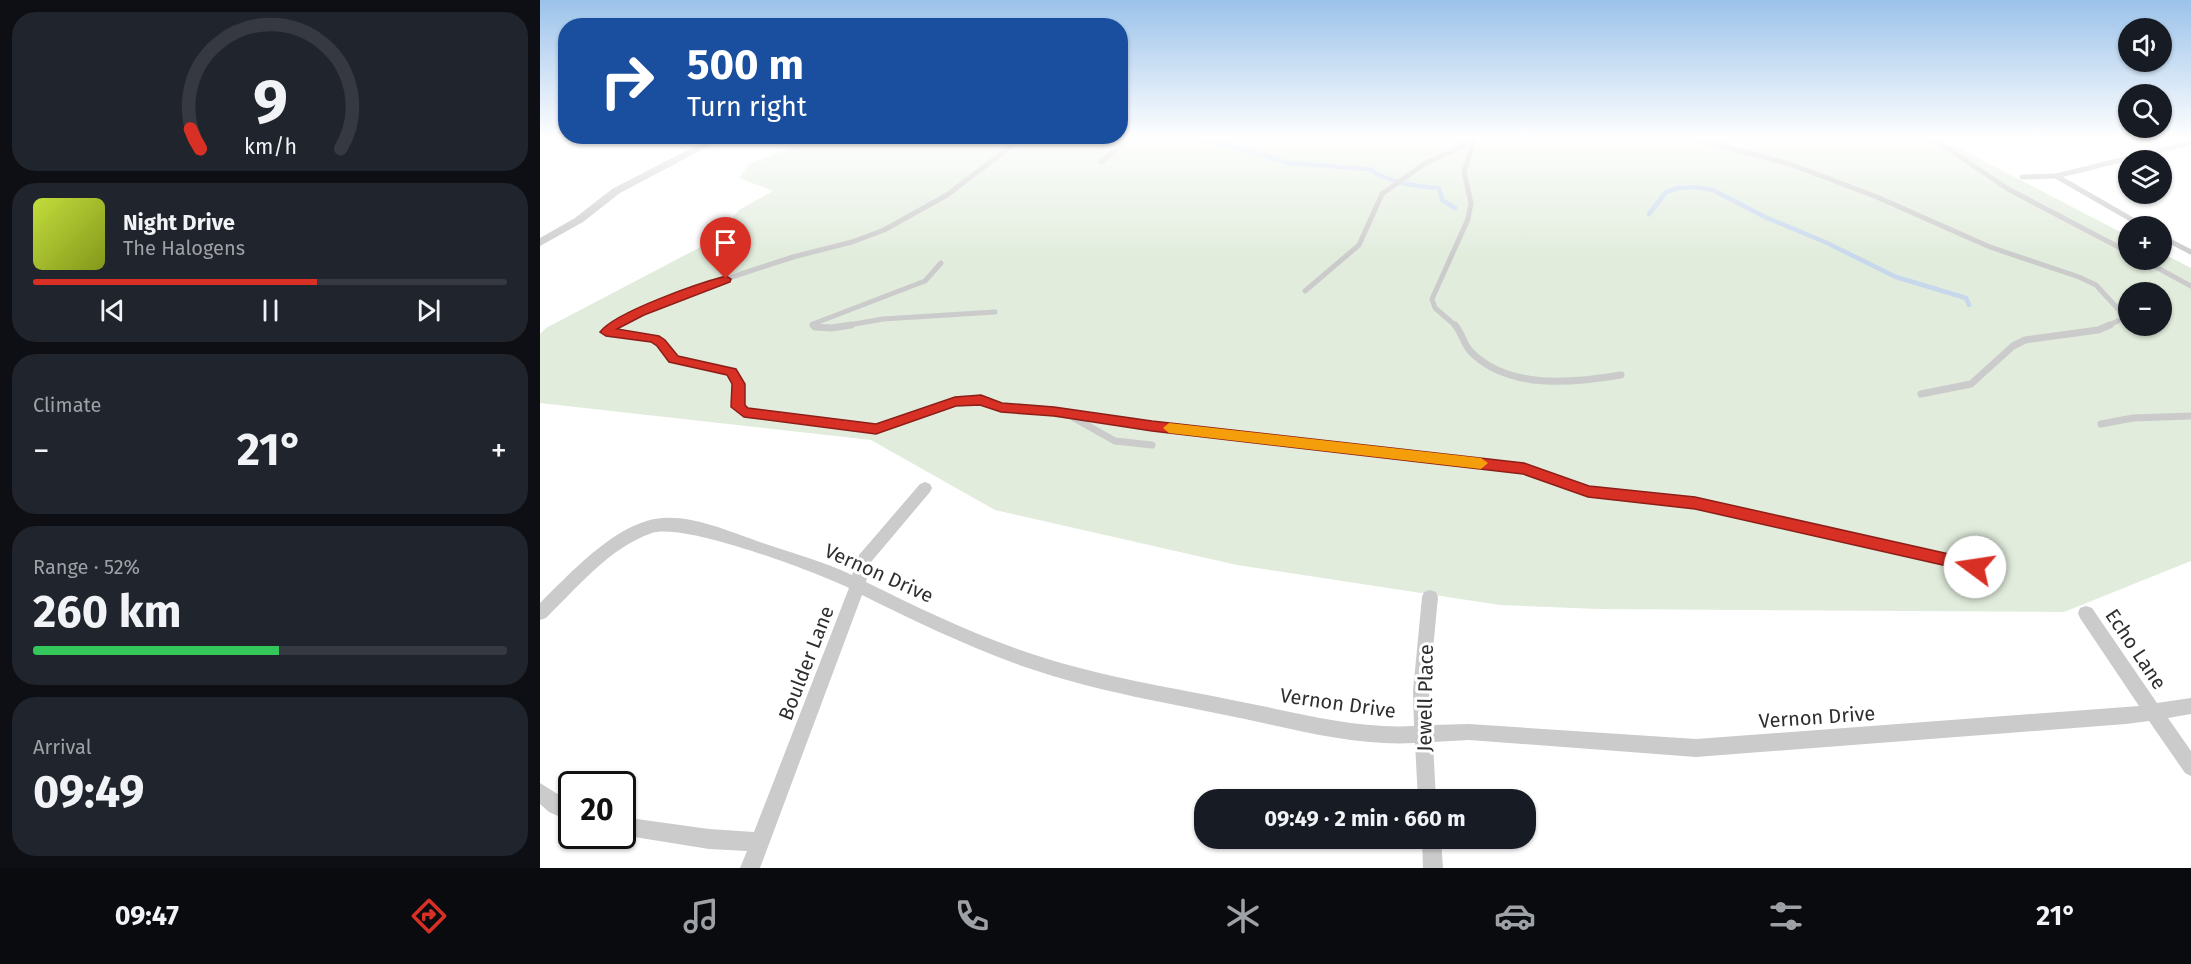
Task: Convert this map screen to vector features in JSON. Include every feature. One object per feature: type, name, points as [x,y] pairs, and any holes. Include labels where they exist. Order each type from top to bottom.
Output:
[{"type":"street","points":[[540,243],[579,220],[616,191],[642,178]]},
{"type":"street","name":"Boulder Lane","points":[[750,868],[858,584],[864,559],[925,488]]},
{"type":"street","name":"Vernon Drive","points":[[540,613],[614,545],[641,531],[663,524],[685,526],[719,534],[858,584],[939,626],[1030,661],[1114,684],[1348,732],[1389,736],[1469,732],[1696,748],[2154,713],[2191,706]]},
{"type":"street","name":"Jewell Place","points":[[1426,789],[1421,691],[1430,597]]},
{"type":"street","name":"Echo Lane","points":[[2086,613],[2191,767]]},
{"type":"street","points":[[540,792],[558,806]]},
{"type":"street","points":[[636,828],[709,839],[760,842]]},
{"type":"street","points":[[1432,849],[1433,868]]},
{"type":"lane","points":[[972,178],[888,228],[861,240],[784,260],[703,287],[640,312],[614,325],[606,332],[654,339],[661,343],[674,359],[732,372],[739,384],[738,407],[744,412],[876,429],[955,401],[981,400],[1001,407],[1152,426],[1524,468],[1588,492],[1695,503],[1949,560]]},
{"type":"lane","points":[[1305,291],[1351,254],[1366,232],[1382,194],[1405,178]]},
{"type":"lane","points":[[1465,178],[1471,194],[1471,207],[1456,252],[1433,292],[1431,299],[1434,310],[1455,326],[1464,338],[1469,351],[1474,355],[1492,366],[1525,379],[1574,382],[1621,375]]},
{"type":"lane","points":[[1826,178],[1877,197],[1990,247],[2079,277],[2096,285],[2119,310],[2122,319],[2115,324],[2098,330],[2025,339],[2013,346],[1971,384],[1921,394]]},
{"type":"lane","points":[[1991,178],[2008,189],[2118,247]]},
{"type":"lane","points":[[2057,178],[2125,216]]},
{"type":"lane","points":[[2172,242],[2191,252]]},
{"type":"lane","points":[[941,263],[925,280],[915,285],[813,324],[821,328],[832,328],[883,319],[995,312]]},
{"type":"lane","points":[[2161,270],[2191,286]]},
{"type":"lane","points":[[1065,414],[1085,422],[1105,437],[1115,441],[1152,445]]},
{"type":"lane","points":[[2102,424],[2133,418],[2191,416]]},
{"type":"green space","points":[[739,178],[2016,178],[2118,231],[2118,270],[2172,270],[2172,258],[2191,268],[2191,561],[2064,612],[1599,609],[1500,605],[1237,565],[995,510],[871,440],[540,403],[540,334],[546,328],[731,231],[726,225],[739,210],[773,191]]},
{"type":"waterway","points":[[1386,178],[1411,185],[1439,188],[1442,200],[1455,208]]},
{"type":"waterway","points":[[1649,214],[1666,192],[1678,188],[1696,187],[1713,190],[1765,217],[1825,242],[1896,277],[1966,298],[1969,305]]},
{"type":"slow traffic","points":[[1169,428],[1481,463]]},
{"type":"route","points":[[726,279],[640,312],[614,325],[606,332],[654,339],[661,343],[674,359],[732,372],[739,384],[738,407],[744,412],[876,429],[886,428],[955,401],[981,400],[1016,409],[1524,468],[1588,492],[1695,503],[1975,567]]}]
